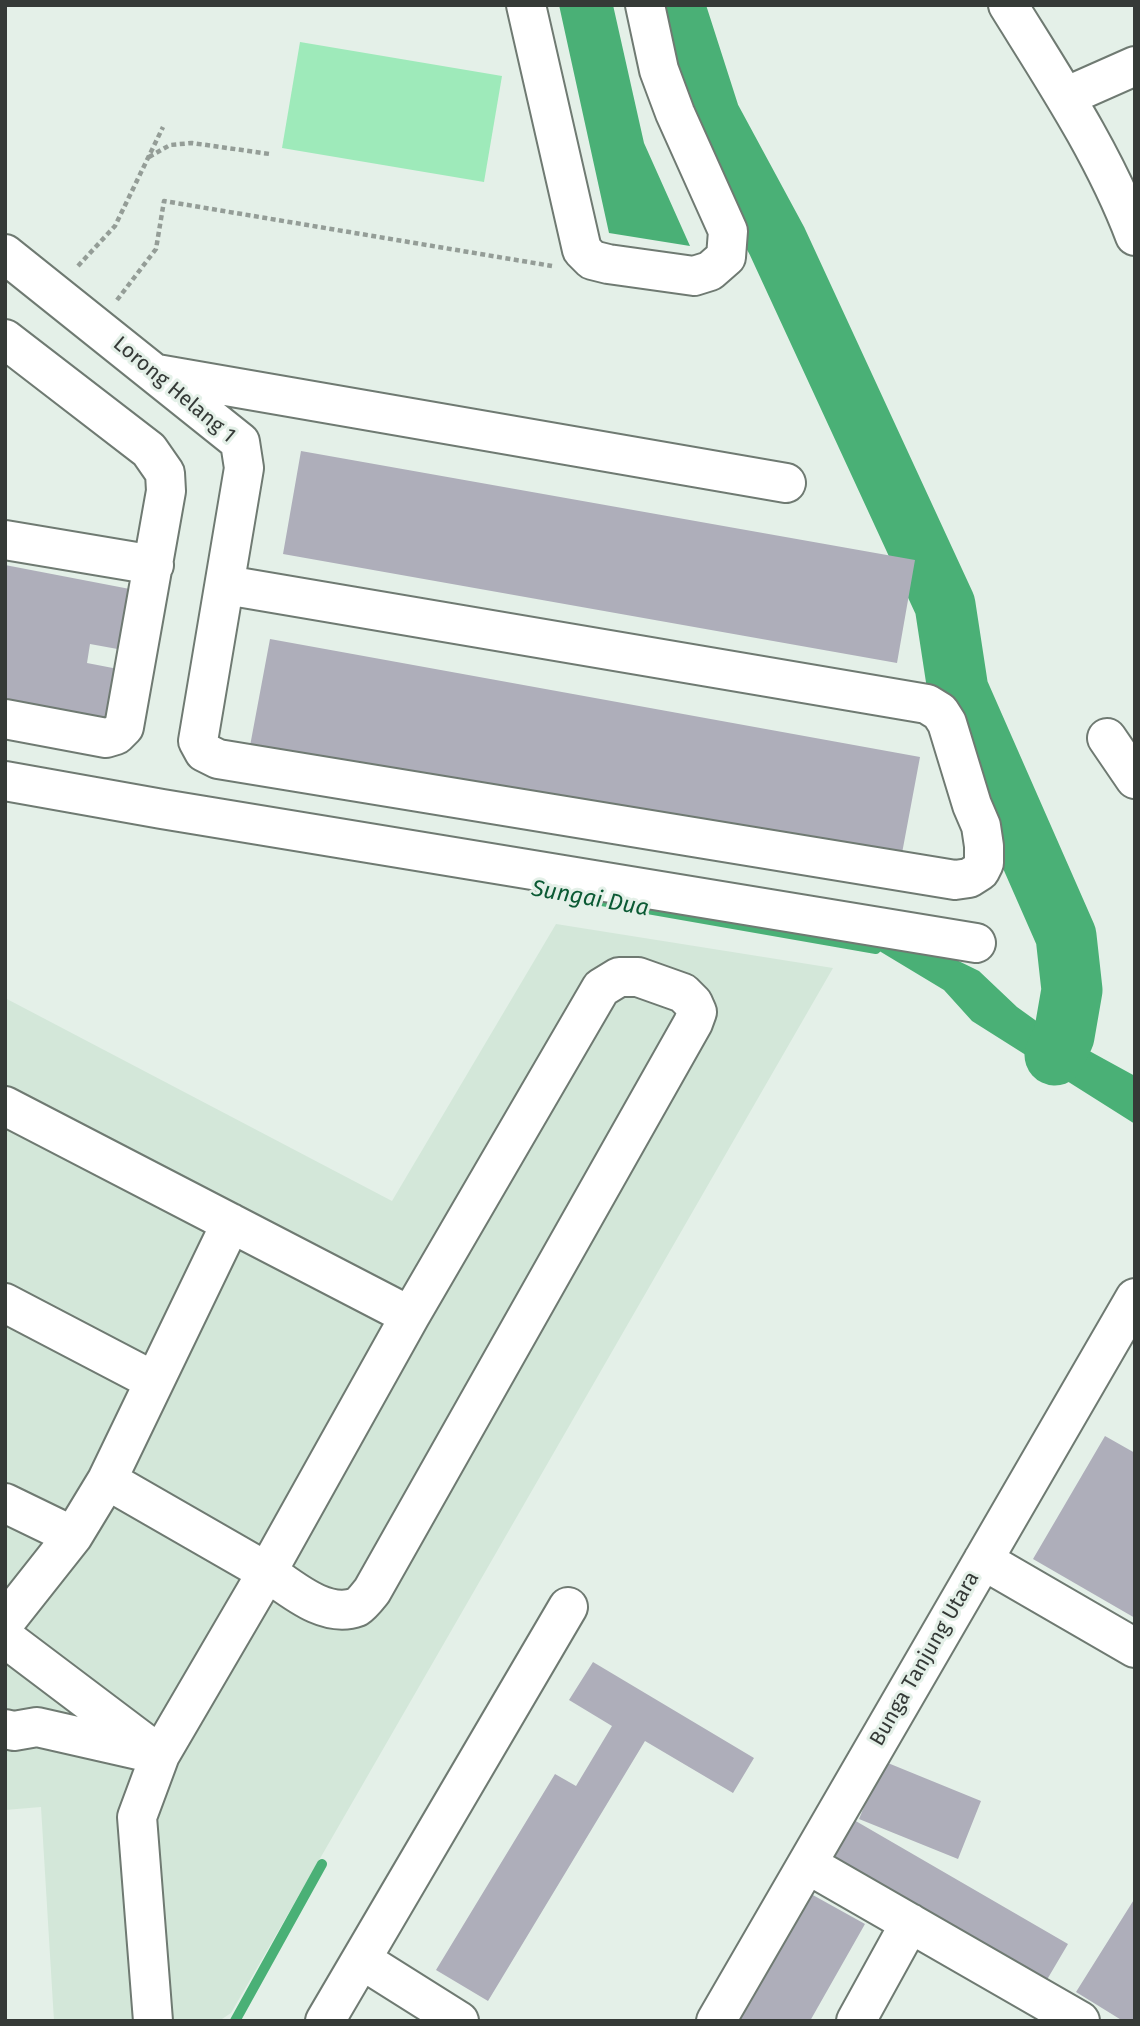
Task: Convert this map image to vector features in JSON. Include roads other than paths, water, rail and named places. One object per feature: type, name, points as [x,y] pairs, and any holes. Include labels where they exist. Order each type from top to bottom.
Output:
[{"type":"street","points":[[526,5],[582,250],[592,260],[694,276],[710,271],[726,257],[728,231],[659,70],[645,5]]},
{"type":"street","points":[[1008,5],[1065,97],[1124,207],[1135,236]]},
{"type":"street","points":[[1065,97],[1135,66]]},
{"type":"street","name":"Lorong Helang 1","points":[[5,254],[240,442],[244,468],[198,741],[204,752],[218,759],[955,880],[969,878],[980,871],[984,863],[981,826],[947,723],[940,712],[927,705],[226,585]]},
{"type":"street","points":[[5,719],[106,738],[124,727],[166,491],[165,473],[149,450],[6,341]]},
{"type":"street","points":[[155,373],[786,484]]},
{"type":"street","points":[[5,540],[154,565]]},
{"type":"street","points":[[1107,738],[1135,779]]},
{"type":"street","points":[[5,781],[976,943]]},
{"type":"street","points":[[107,1480],[267,1572],[315,1604],[338,1609],[358,1606],[372,1591],[693,1023],[696,1012],[693,1003],[683,993],[638,977],[619,977],[601,988],[410,1316],[267,1572],[160,1755],[137,1817],[153,2021]]},
{"type":"street","points":[[5,1106],[410,1316]]},
{"type":"street","points":[[5,1622],[73,1536],[107,1480],[231,1223]]},
{"type":"street","name":"Bunga Tanjung Utara","points":[[716,2021],[1135,1298]]},
{"type":"street","points":[[5,1303],[154,1381]]},
{"type":"street","points":[[5,1503],[73,1536]]},
{"type":"street","points":[[983,1560],[1135,1648]]},
{"type":"street","points":[[325,2021],[568,1607]]},
{"type":"street","points":[[5,1639],[160,1755]]},
{"type":"street","points":[[5,1729],[13,1731],[37,1727],[160,1755]]},
{"type":"street","points":[[807,1864],[1080,2021]]},
{"type":"street","points":[[856,2021],[910,1923]]},
{"type":"street","points":[[362,1960],[459,2021]]},
{"type":"waterway","points":[[674,5],[710,117],[777,241],[945,605],[958,690],[1066,936],[1072,990],[1064,1036],[1055,1055]]},
{"type":"waterway","name":"Sungai Dua","points":[[539,890],[876,949]]},
{"type":"waterway","points":[[235,2021],[322,1864]]}]
